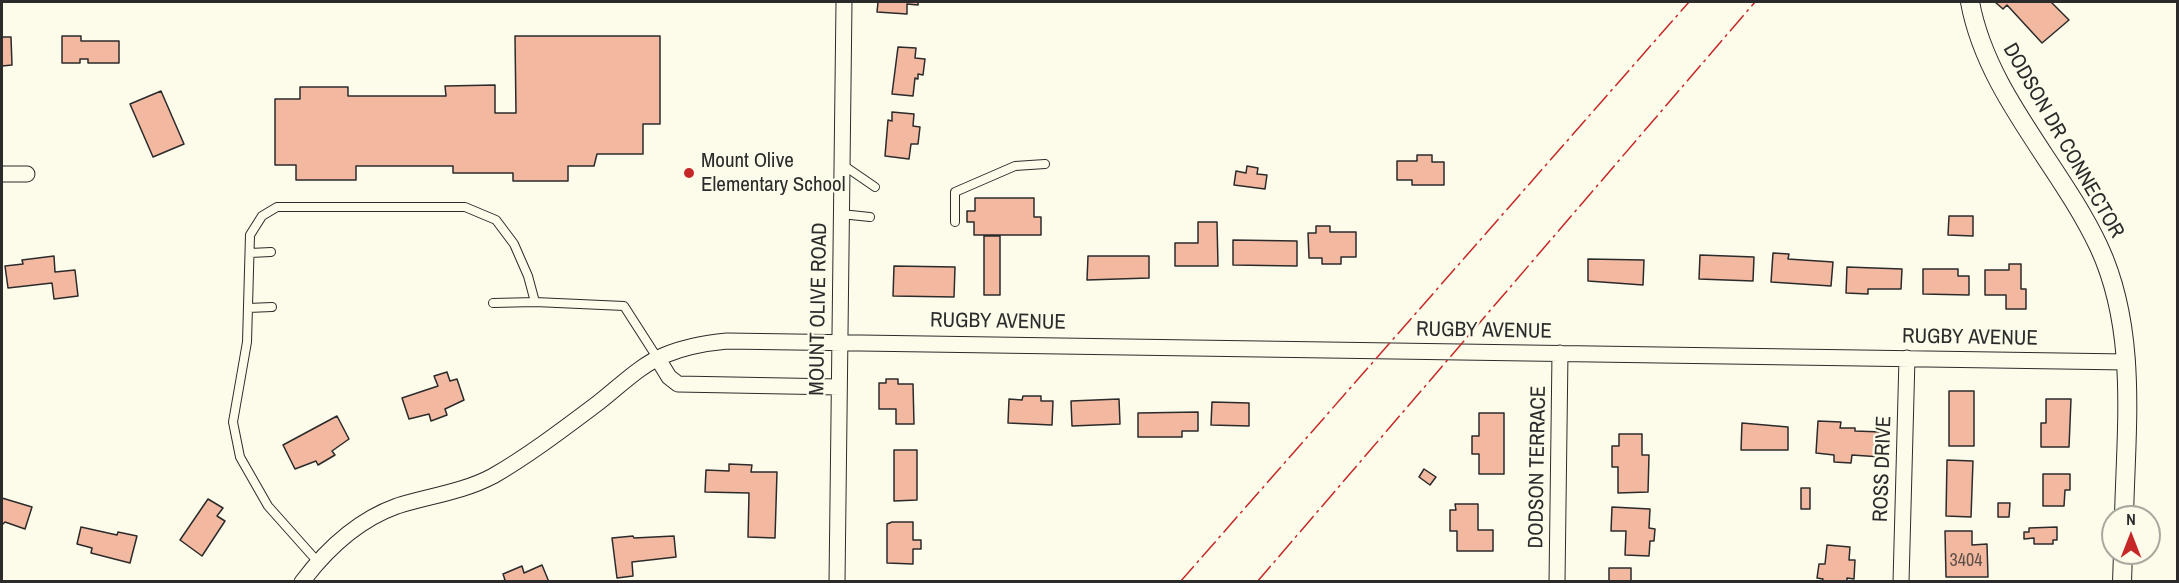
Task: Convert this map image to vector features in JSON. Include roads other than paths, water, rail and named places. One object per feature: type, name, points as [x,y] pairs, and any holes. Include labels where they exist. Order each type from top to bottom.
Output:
[{"type":"street","name":"MOUNT OLIVE ROAD","points":[[837,582],[844,2]]},
{"type":"street","name":"DODSON DR CONNECTOR","points":[[1970,2],[1986,54],[2000,83],[2082,214],[2100,249],[2119,304],[2127,362],[2124,505]]},
{"type":"street","points":[[2,174],[27,174]]},
{"type":"street","name":"RUGBY AVENUE","points":[[302,582],[317,561],[354,528],[396,507],[463,488],[492,476],[598,403],[643,367],[658,359],[703,344],[727,340],[2127,362]]},
{"type":"street","name":"DODSON TERRACE","points":[[1557,582],[1560,353]]},
{"type":"street","name":"ROSS DRIVE","points":[[1901,582],[1907,358]]},
{"type":"street","points":[[658,359],[669,377],[678,384],[839,387]]},
{"type":"street","points":[[2122,582],[2123,565]]},
{"type":"lane","points":[[842,164],[875,187]]},
{"type":"lane","points":[[955,222],[955,192],[1015,166],[1044,164]]},
{"type":"lane","points":[[317,561],[268,506],[240,457],[233,423],[248,342],[250,236],[262,216],[278,207],[465,207],[496,220],[514,244],[528,276],[535,302]]},
{"type":"lane","points":[[841,214],[870,217]]},
{"type":"lane","points":[[250,253],[271,252]]},
{"type":"lane","points":[[493,303],[535,302],[624,306],[658,359]]},
{"type":"lane","points":[[248,308],[272,307]]},
{"type":"place","name":"Mount Olive Elementary School","points":[[689,173]]}]
